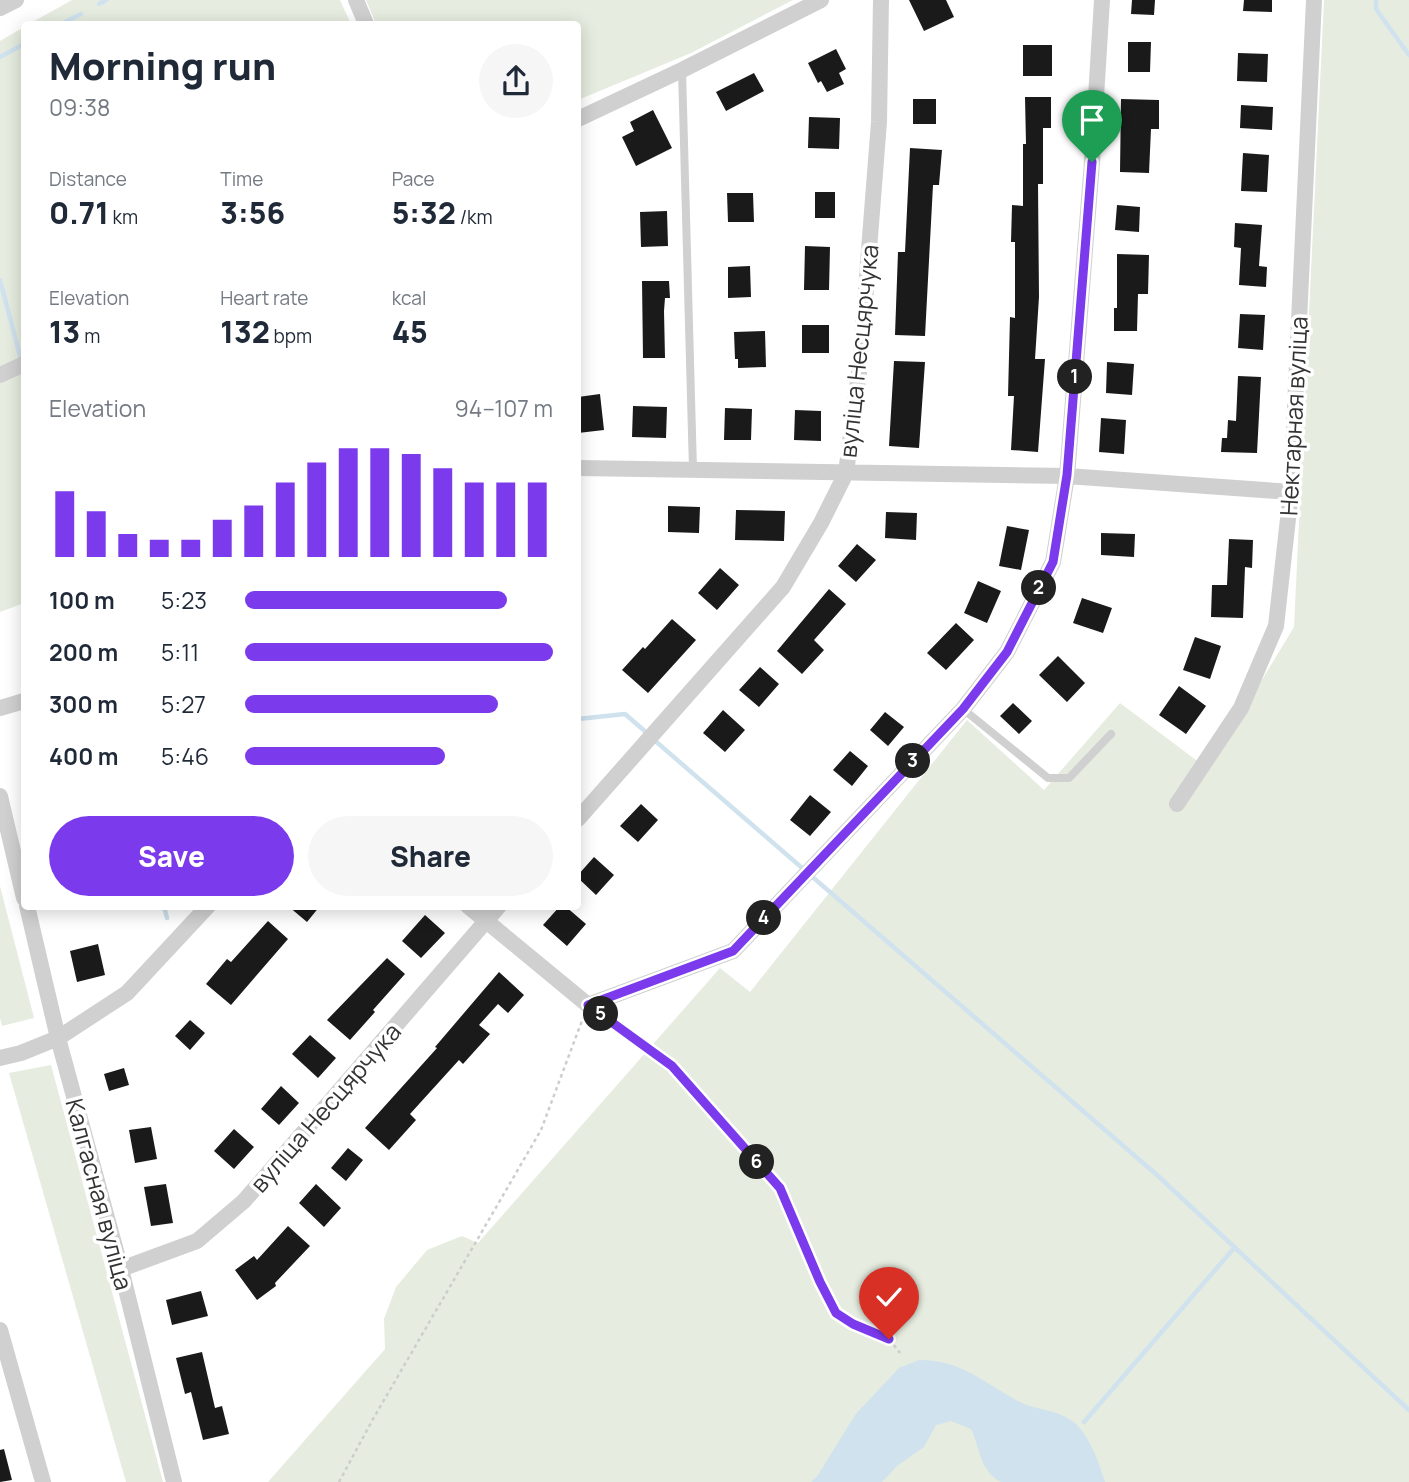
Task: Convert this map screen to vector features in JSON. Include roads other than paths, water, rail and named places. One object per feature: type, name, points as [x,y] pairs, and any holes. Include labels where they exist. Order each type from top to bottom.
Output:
[{"type":"street","points":[[0,8],[16,0]]},
{"type":"street","points":[[356,0],[365,21]]},
{"type":"street","points":[[581,118],[821,0]]},
{"type":"street","name":"вуліца Несцярчука","points":[[581,816],[783,587],[821,523],[846,473],[860,365],[879,122],[881,0]]},
{"type":"street","points":[[473,910],[588,1005],[733,951],[963,709],[1007,652],[1053,562],[1067,475],[1092,162],[1101,0]]},
{"type":"street","name":"Нектарная вуліца","points":[[1177,804],[1241,708],[1276,626],[1291,492],[1314,0]]},
{"type":"street","points":[[0,375],[21,365]]},
{"type":"street","points":[[581,468],[1067,475],[1291,492]]},
{"type":"street","points":[[0,708],[21,702]]},
{"type":"street","points":[[0,796],[21,885]]},
{"type":"street","name":"Калгасная вуліца","points":[[28,910],[58,1038],[121,1269],[174,1482]]},
{"type":"street","points":[[0,1058],[21,1053],[58,1038],[127,993],[204,910]]},
{"type":"street","name":"вуліца Несцярчука","points":[[121,1269],[197,1241],[244,1201],[495,910]]},
{"type":"street","points":[[0,1330],[43,1482]]},
{"type":"lane","points":[[682,70],[693,470]]},
{"type":"lane","points":[[963,709],[1048,778],[1069,778],[1111,734]]},
{"type":"water","points":[[919,1360],[949,1364],[973,1374],[1022,1403],[1070,1419],[1090,1444],[1105,1482],[1001,1482],[988,1472],[984,1465],[971,1429],[951,1421],[936,1425],[924,1447],[897,1466],[882,1482],[811,1482],[855,1415],[899,1368]]},
{"type":"waterway","points":[[99,4],[106,0]]},
{"type":"waterway","points":[[1376,0],[1376,9],[1409,55]]},
{"type":"waterway","points":[[67,21],[81,14]]},
{"type":"waterway","points":[[0,57],[21,46]]},
{"type":"waterway","points":[[0,280],[21,360]]},
{"type":"waterway","points":[[581,719],[625,714],[647,733]]},
{"type":"waterway","points":[[653,739],[1157,1175],[1409,1410]]},
{"type":"waterway","points":[[165,910],[167,918]]},
{"type":"waterway","points":[[1084,1422],[1235,1247]]}]
